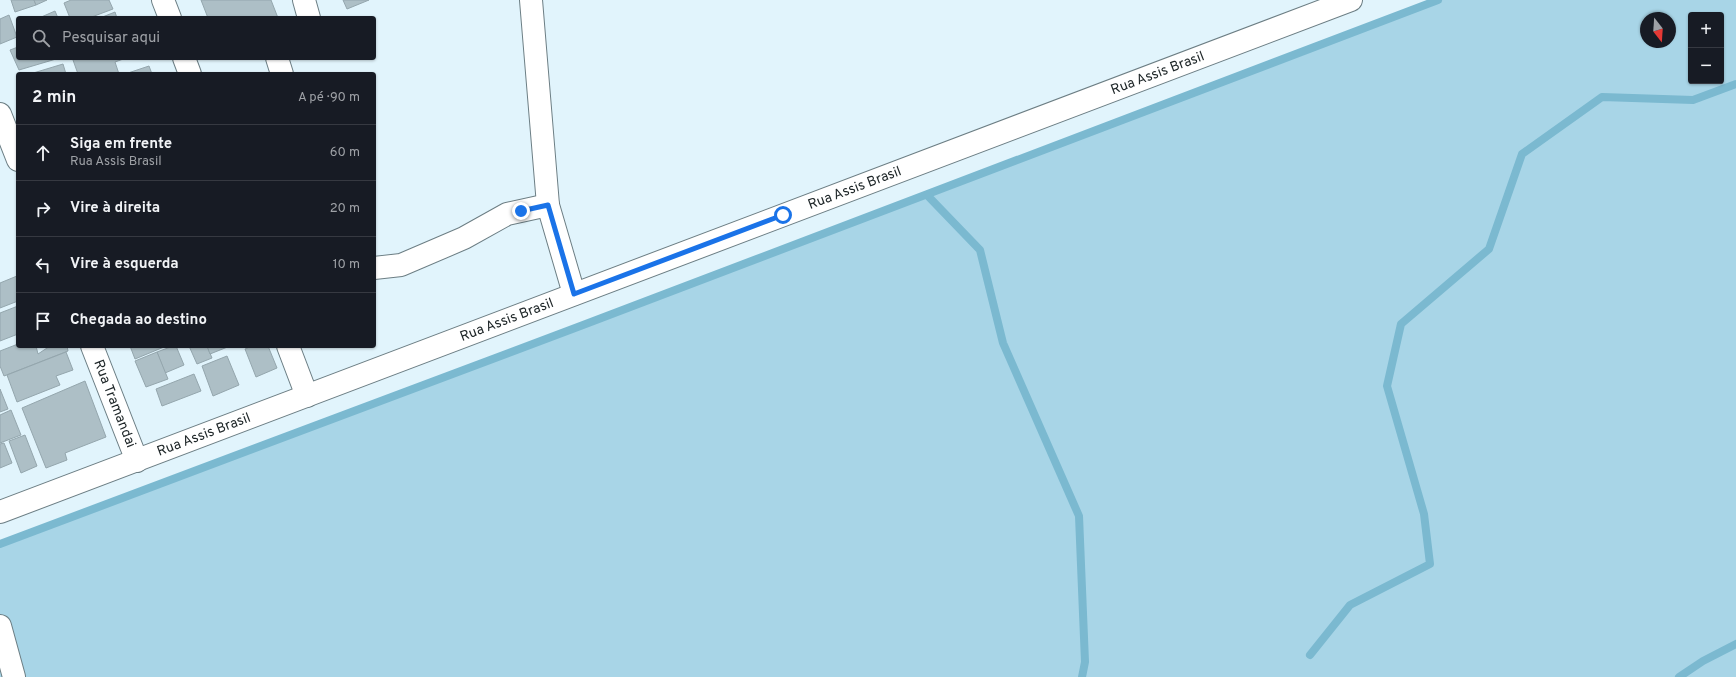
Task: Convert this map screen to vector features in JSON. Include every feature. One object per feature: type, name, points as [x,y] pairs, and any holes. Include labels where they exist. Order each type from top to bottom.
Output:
[{"type":"street","points":[[163,0],[169,16]]},
{"type":"street","points":[[304,0],[309,16]]},
{"type":"street","points":[[531,0],[548,205],[574,294]]},
{"type":"street","name":"Rua Assis Brasil","points":[[0,512],[1351,0]]},
{"type":"street","points":[[185,60],[189,72]]},
{"type":"street","points":[[278,60],[281,72]]},
{"type":"street","points":[[0,114],[16,155]]},
{"type":"street","points":[[376,268],[401,265],[464,238],[507,214],[548,205]]},
{"type":"street","name":"Rua Tramandai","points":[[93,348],[137,461]]},
{"type":"street","points":[[289,348],[306,396]]},
{"type":"street","points":[[0,626],[14,677]]},
{"type":"shaded area","points":[[1438,0],[1736,0],[1736,677],[0,677],[0,544],[583,325]]},
{"type":"building","points":[[11,0],[34,0],[36,5],[15,12]]},
{"type":"building","points":[[34,0],[47,0],[36,5]]},
{"type":"building","points":[[71,0],[109,0],[113,9],[94,16],[69,16],[64,3]]},
{"type":"building","points":[[201,0],[271,0],[277,16],[207,16]]},
{"type":"building","points":[[343,0],[369,0],[347,9]]},
{"type":"building","points":[[55,11],[57,16],[44,16]]},
{"type":"building","points":[[115,12],[116,16],[105,16]]},
{"type":"building","points":[[9,15],[16,37],[0,44],[0,19]]},
{"type":"building","points":[[16,48],[16,60],[53,60],[19,70],[10,50]]},
{"type":"building","points":[[73,60],[120,60],[115,62],[118,72],[77,72]]},
{"type":"building","points":[[63,64],[65,72],[37,72]]},
{"type":"building","points":[[149,66],[151,72],[131,72]]},
{"type":"building","points":[[16,276],[16,302],[0,308],[0,283]]},
{"type":"building","points":[[16,307],[16,335],[0,341],[0,313]]},
{"type":"building","points":[[16,345],[16,348],[36,348],[38,354],[47,348],[67,348],[68,351],[4,376],[0,366],[0,351]]},
{"type":"building","points":[[131,348],[162,348],[135,359]]},
{"type":"building","points":[[168,348],[177,348],[184,365],[165,373],[157,352]]},
{"type":"building","points":[[190,348],[208,348],[212,358],[197,364]]},
{"type":"building","points":[[208,348],[225,348],[210,354]]},
{"type":"building","points":[[269,348],[277,368],[256,377],[245,349]]},
{"type":"building","points":[[66,352],[73,370],[56,376],[60,385],[17,402],[7,375]]},
{"type":"building","points":[[157,352],[168,379],[146,387],[135,361]]},
{"type":"building","points":[[227,356],[239,385],[213,396],[202,366]]},
{"type":"building","points":[[194,374],[201,391],[162,406],[156,389]]},
{"type":"building","points":[[85,381],[106,437],[65,453],[67,460],[46,468],[22,408]]},
{"type":"building","points":[[0,389],[8,409],[0,412]]},
{"type":"building","points":[[11,410],[21,435],[0,443],[0,415]]},
{"type":"building","points":[[25,435],[37,466],[21,473],[9,441]]},
{"type":"building","points":[[4,443],[12,463],[0,468],[0,444]]},
{"type":"waterway","points":[[0,544],[583,325],[1438,0]]},
{"type":"waterway","points":[[1310,655],[1350,605],[1430,564],[1424,514],[1387,386],[1401,324],[1489,249],[1522,154],[1602,97],[1693,100],[1736,84]]},
{"type":"waterway","points":[[927,195],[980,250],[1003,343],[1079,516],[1085,662],[1082,677]]},
{"type":"waterway","points":[[1679,677],[1703,661],[1736,644]]},
{"type":"route","points":[[521,211],[548,205],[574,294],[783,215]]}]
